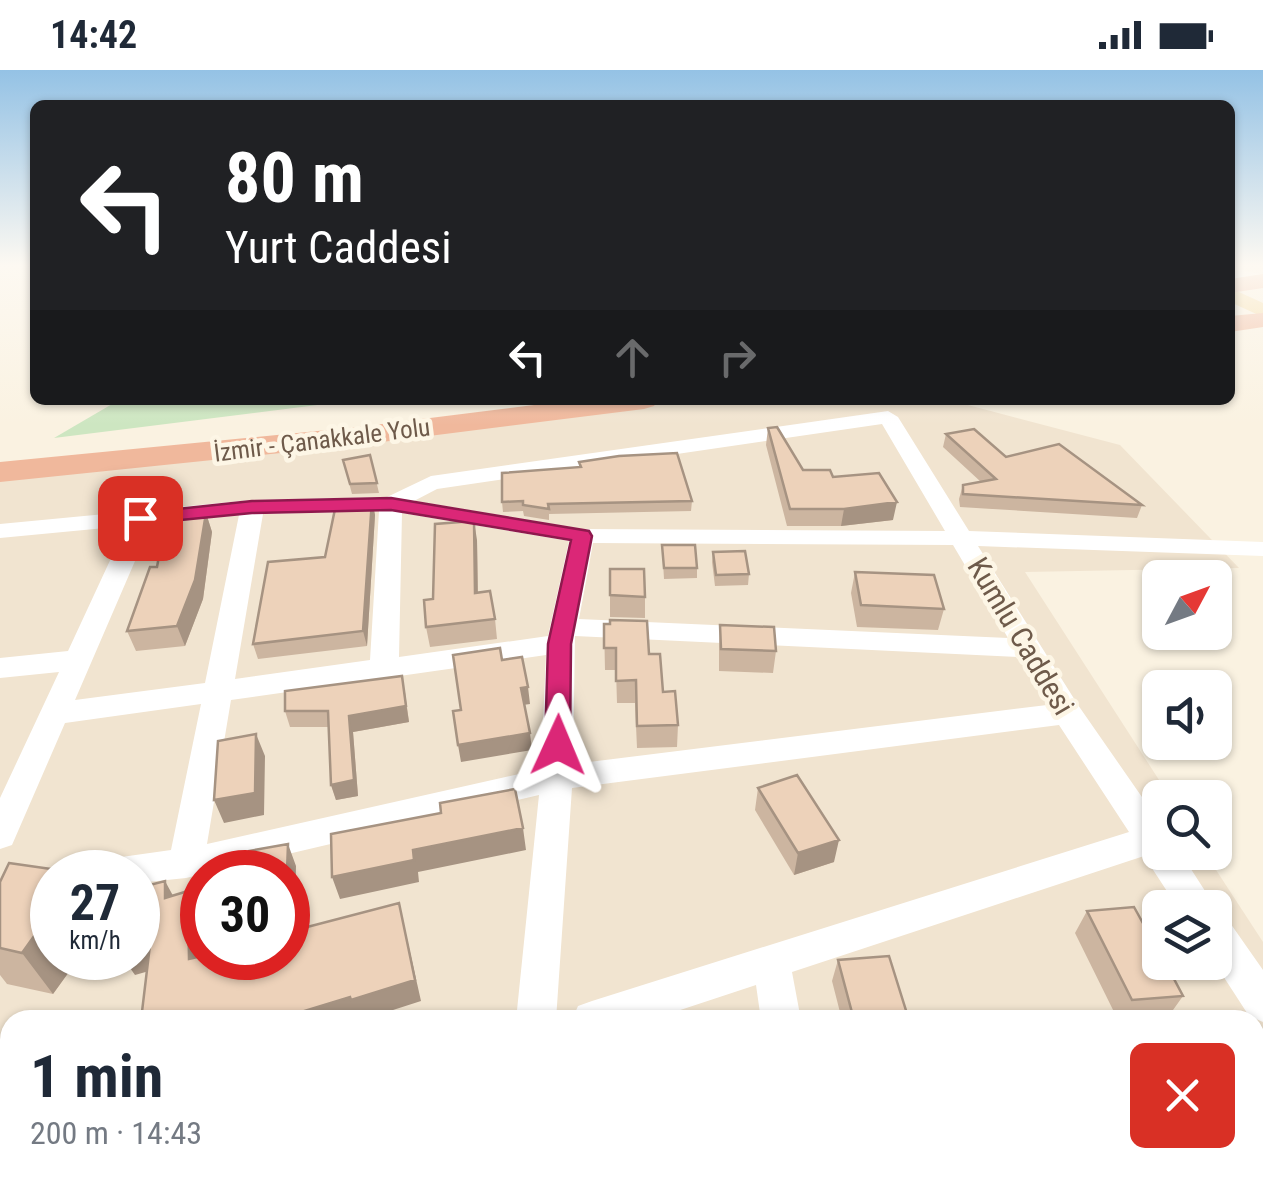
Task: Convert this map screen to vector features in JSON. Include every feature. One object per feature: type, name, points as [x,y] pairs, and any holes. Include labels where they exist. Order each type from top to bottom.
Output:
[{"type":"highway","points":[[1235,323],[1263,320]]},
{"type":"highway","name":"İzmir - Çanakkale Yolu","points":[[0,454],[313,425],[458,405]]},
{"type":"highway","name":"İzmir - Çanakkale Yolu","points":[[0,472],[284,445],[604,405]]},
{"type":"street","name":"Kumlu Caddesi","points":[[391,504],[431,482],[888,417],[1067,713],[1142,823]]},
{"type":"street","points":[[384,668],[391,504]]},
{"type":"street","points":[[0,531],[252,507],[391,504],[582,536],[962,538],[1263,549]]},
{"type":"street","points":[[188,850],[252,507]]},
{"type":"street","points":[[0,835],[140,518]]},
{"type":"street","points":[[537,1010],[557,778],[561,636],[582,536]]},
{"type":"street","points":[[54,714],[384,668],[561,636],[1028,648]]},
{"type":"street","points":[[0,668],[78,660]]},
{"type":"street","points":[[243,850],[557,778],[1067,713]]},
{"type":"street","points":[[622,1010],[770,960],[1142,852]]},
{"type":"street","points":[[1232,957],[1263,1002]]},
{"type":"street","points":[[770,960],[780,1010]]},
{"type":"shaded area","points":[[651,405],[968,405],[1120,445],[1231,560],[1142,560],[1142,570],[1025,572],[1142,754],[1142,760],[1146,760],[1159,780],[1142,780],[1142,870],[1216,870],[1229,890],[1142,890],[1142,980],[1232,980],[1232,894],[1263,942],[1263,1010],[0,1010],[0,475]]},
{"type":"green space","points":[[110,405],[317,405],[54,438]]},
{"type":"building","points":[[777,427],[803,470],[830,470],[833,477],[879,473],[897,502],[844,509],[790,509],[768,428]]},
{"type":"building","points":[[974,429],[1006,457],[1059,444],[1142,505],[963,494],[963,485],[996,479],[946,434]]},
{"type":"building","points":[[677,453],[692,501],[548,504],[549,509],[523,505],[523,501],[502,502],[502,473],[581,467],[579,462],[619,456]]},
{"type":"building","points":[[370,455],[377,483],[350,484],[343,460]]},
{"type":"building","points":[[372,500],[363,631],[253,644],[268,562],[325,557],[335,509],[357,508],[355,501]]},
{"type":"building","points":[[206,513],[195,580],[177,626],[127,631],[150,567],[157,567],[166,518]]},
{"type":"building","points":[[474,521],[475,593],[490,591],[495,619],[426,627],[424,600],[433,599],[435,524]]},
{"type":"building","points":[[662,545],[695,545],[697,568],[664,568]]},
{"type":"building","points":[[745,551],[749,574],[716,575],[713,552]]},
{"type":"building","points":[[610,569],[644,569],[645,597],[610,595]]},
{"type":"building","points":[[855,572],[934,575],[944,609],[861,605]]},
{"type":"building","points":[[610,620],[647,621],[649,654],[660,654],[663,692],[675,691],[678,725],[637,726],[636,680],[616,681],[616,648],[604,648],[604,624],[610,624]]},
{"type":"building","points":[[720,625],[774,627],[776,651],[721,649]]},
{"type":"building","points":[[500,648],[502,660],[522,657],[528,687],[521,688],[530,733],[458,745],[453,711],[461,710],[453,655]]},
{"type":"building","points":[[402,676],[406,706],[349,716],[354,780],[331,785],[328,711],[285,711],[285,691]]},
{"type":"building","points":[[256,734],[255,793],[214,800],[218,741]]},
{"type":"building","points":[[797,775],[839,840],[798,853],[758,788]]},
{"type":"building","points":[[515,789],[523,828],[413,850],[414,860],[332,877],[331,834],[441,813],[440,803]]},
{"type":"building","points":[[288,844],[288,850],[255,850]]},
{"type":"building","points":[[9,863],[30,866],[30,942],[22,953],[0,948],[0,882]]},
{"type":"building","points":[[165,881],[165,898],[180,893],[180,980],[310,980],[310,926],[399,903],[415,980],[308,1010],[142,1010],[146,980],[160,980],[160,882]]},
{"type":"building","points":[[1134,907],[1142,921],[1142,980],[1175,980],[1183,996],[1132,1000],[1087,911]]},
{"type":"building","points":[[889,956],[906,1010],[851,1010],[838,960]]},
{"type":"route","points":[[140,518],[252,507],[391,504],[582,536],[560,644],[558,745]]}]
